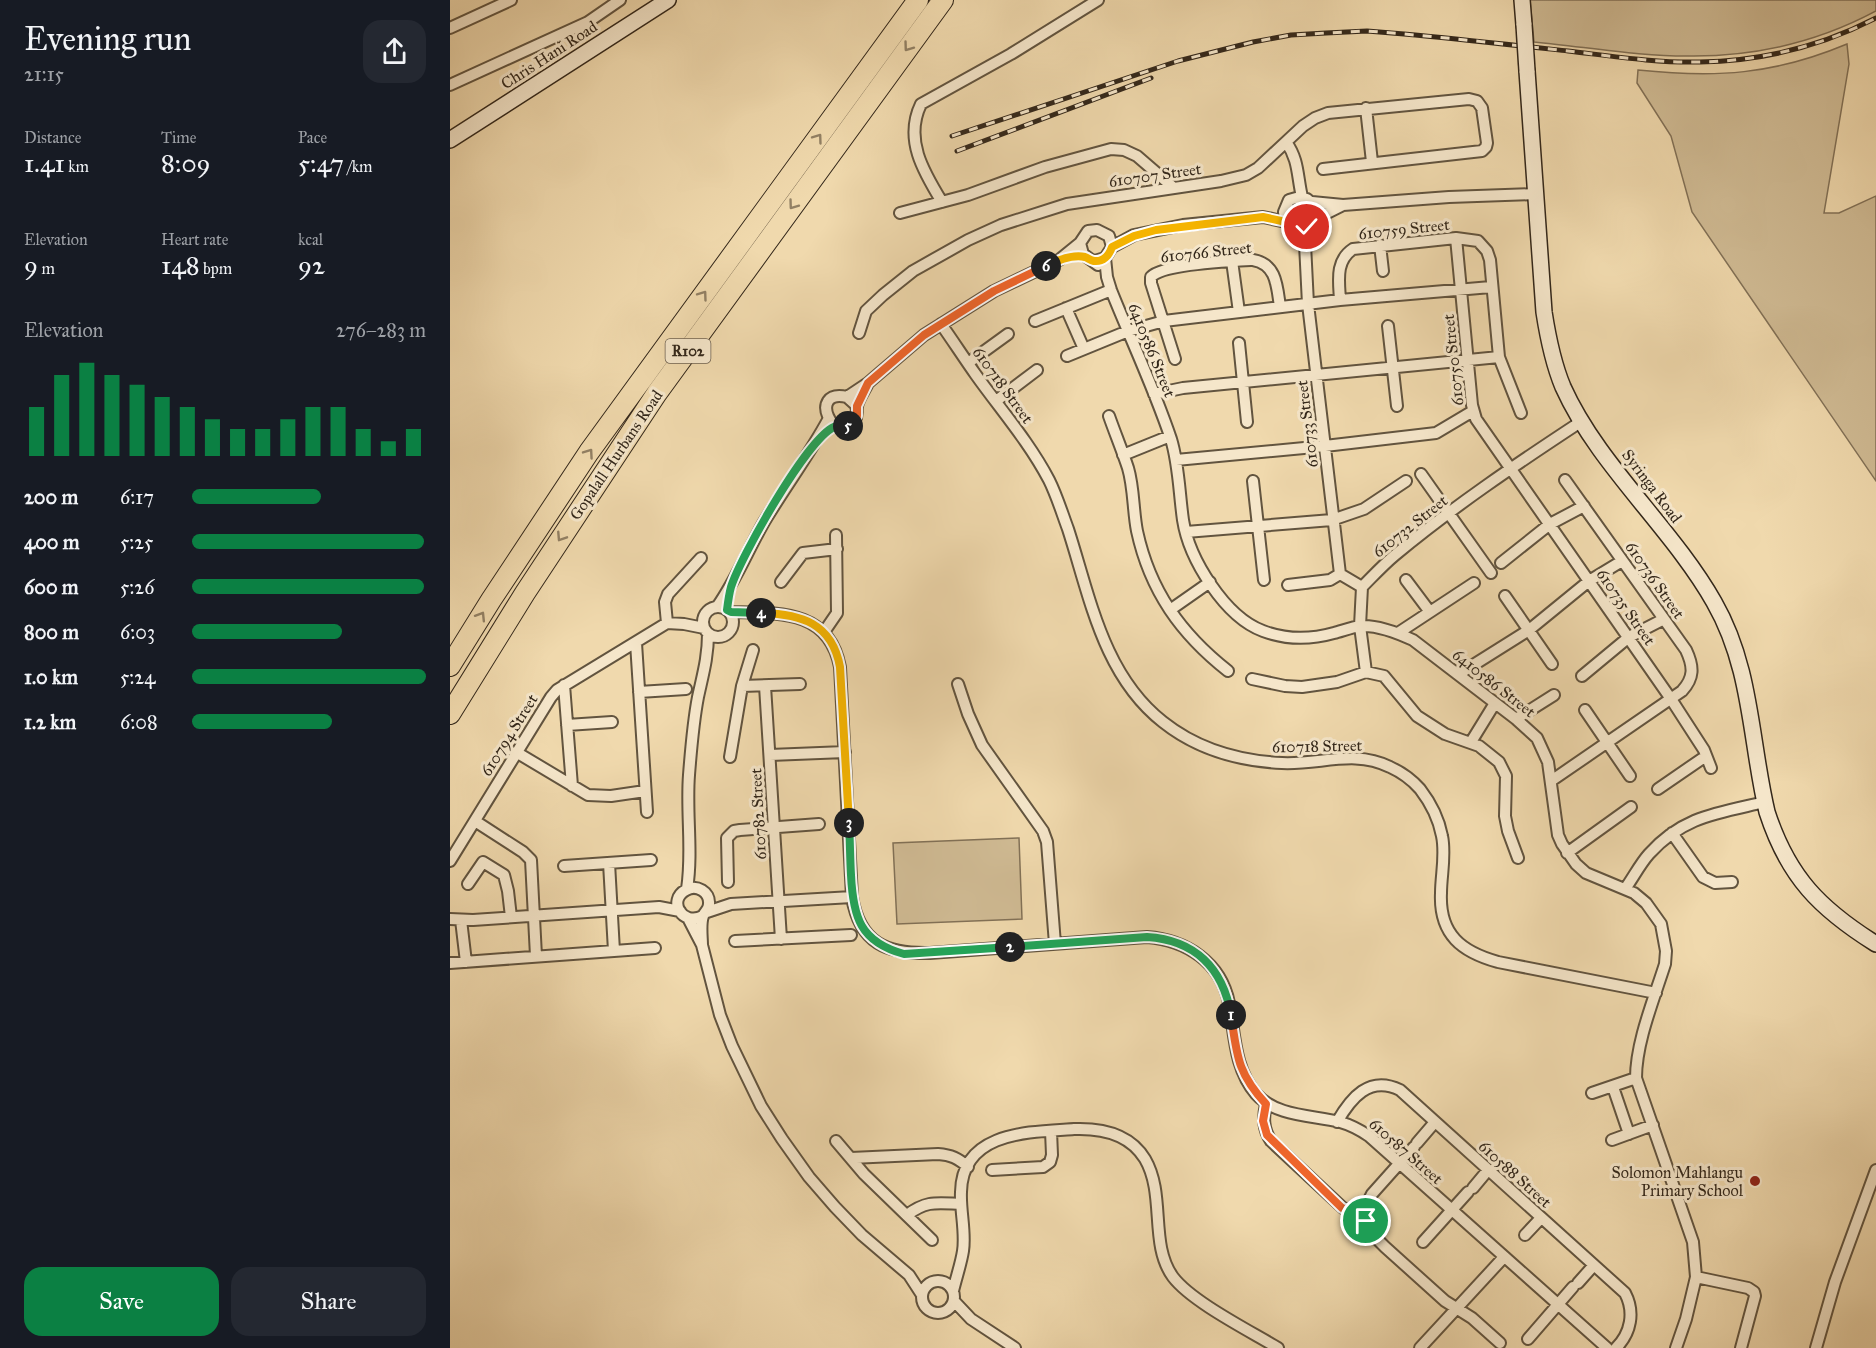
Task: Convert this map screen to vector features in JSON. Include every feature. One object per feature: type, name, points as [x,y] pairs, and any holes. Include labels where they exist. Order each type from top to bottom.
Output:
[{"type":"highway","name":"Gopalall Hurbans Road","points":[[450,666],[533,535],[596,443],[918,0]]},
{"type":"highway","name":"Gopalall Hurbans Road","points":[[450,714],[542,566],[657,393],[943,0]]},
{"type":"street","points":[[450,28],[511,0]]},
{"type":"street","points":[[450,85],[588,22],[620,0]]},
{"type":"street","name":"Chris Hani Road","points":[[450,140],[668,0]]},
{"type":"street","points":[[942,202],[918,155],[914,136],[914,118],[921,104],[1021,48],[1098,0]]},
{"type":"street","name":"Syringa Road","points":[[1522,0],[1544,312],[1549,341],[1563,387],[1582,422],[1701,582],[1727,627],[1745,680],[1765,802],[1782,849],[1807,888],[1824,907],[1844,924],[1876,944]]},
{"type":"street","name":"610707 Street","points":[[859,333],[866,311],[913,271],[968,240],[1001,225],[1067,204],[1221,181],[1246,175],[1258,168],[1315,118],[1328,113],[1469,99],[1478,101],[1482,108],[1486,147],[1482,151],[1372,162]]},
{"type":"street","points":[[1323,169],[1372,162],[1366,108]]},
{"type":"street","points":[[1286,142],[1296,161],[1298,181],[1316,213],[1315,219]]},
{"type":"street","points":[[900,213],[968,195],[1045,167],[1111,149],[1124,150],[1137,156],[1174,188]]},
{"type":"street","points":[[1298,181],[1287,204],[1290,225],[1305,244]]},
{"type":"street","points":[[1263,217],[1287,204],[1307,199],[1344,205],[1449,197],[1535,194]]},
{"type":"street","points":[[1059,260],[1095,259],[1134,236],[1183,225],[1263,217],[1290,225],[1307,227],[1315,219],[1344,205]]},
{"type":"street","name":"610733 Street","points":[[1307,227],[1305,244],[1308,304],[1340,574]]},
{"type":"street","points":[[847,397],[868,383],[924,335],[994,291],[1059,260],[1080,243],[1084,234],[1093,230],[1134,236]]},
{"type":"street","points":[[1106,233],[1111,240],[1112,247]]},
{"type":"street","name":"610759 Street","points":[[1340,300],[1339,272],[1342,260],[1353,249],[1456,238],[1473,239],[1483,245],[1490,261],[1499,357],[1521,413]]},
{"type":"street","name":"610750 Street","points":[[1456,238],[1473,411],[1510,468]]},
{"type":"street","points":[[1080,243],[1081,250],[1095,259]]},
{"type":"street","points":[[1380,245],[1383,271]]},
{"type":"street","name":"6410586 Street","points":[[1095,259],[1107,277],[1170,436],[1176,460],[1186,532],[1196,557],[1210,582],[1238,616],[1249,624],[1276,635],[1299,639],[1360,626],[1398,633],[1413,640],[1516,719],[1537,738],[1548,762],[1558,835],[1567,853],[1586,873],[1625,889],[1646,903],[1661,924],[1666,951],[1665,964],[1640,1044],[1636,1078],[1693,1242],[1696,1277],[1676,1348]]},
{"type":"street","name":"610766 Street","points":[[1164,321],[1151,283],[1152,275],[1176,267],[1253,260],[1266,264],[1277,282],[1280,307]]},
{"type":"street","points":[[1232,261],[1239,312]]},
{"type":"street","points":[[1067,356],[1128,331],[1164,321],[1340,300],[1491,287]]},
{"type":"street","points":[[1035,321],[1112,290]]},
{"type":"street","points":[[1066,308],[1084,349]]},
{"type":"street","points":[[1164,321],[1175,358]]},
{"type":"street","name":"610718 Street","points":[[941,324],[1023,437],[1051,483],[1062,510],[1106,648],[1130,689],[1146,708],[1175,731],[1196,742],[1243,758],[1284,763],[1364,758],[1378,761],[1396,770],[1419,789],[1438,822],[1442,838],[1441,908],[1447,928],[1462,946],[1480,957],[1498,962],[1656,993]]},
{"type":"street","points":[[1388,326],[1397,406]]},
{"type":"street","points":[[968,363],[1008,334]]},
{"type":"street","points":[[1239,343],[1247,422]]},
{"type":"street","points":[[1154,394],[1183,388],[1499,357]]},
{"type":"street","points":[[996,401],[1037,370]]},
{"type":"street","points":[[857,406],[847,397],[838,396],[830,401],[826,410],[832,423],[841,427],[851,424],[857,416],[857,406],[868,383]]},
{"type":"street","points":[[1176,460],[1436,433],[1473,411]]},
{"type":"street","points":[[1108,416],[1128,469],[1137,530],[1153,578],[1170,610],[1197,645],[1228,671]]},
{"type":"street","name":"610732 Street","points":[[1362,587],[1395,555],[1510,468],[1582,422]]},
{"type":"street","points":[[708,656],[722,637],[731,631],[727,613],[731,587],[743,561],[778,499],[816,442],[832,423]]},
{"type":"street","points":[[1123,455],[1170,436]]},
{"type":"street","name":"610735 Street","points":[[1510,468],[1671,699],[1711,768]]},
{"type":"street","points":[[1421,474],[1491,573]]},
{"type":"street","name":"610736 Street","points":[[1565,480],[1686,650],[1693,671],[1690,682],[1671,699]]},
{"type":"street","points":[[1253,481],[1264,580]]},
{"type":"street","points":[[1186,532],[1332,520],[1364,509],[1406,481]]},
{"type":"street","points":[[1501,563],[1550,524],[1584,506]]},
{"type":"street","points":[[824,632],[837,613],[836,535]]},
{"type":"street","points":[[781,582],[803,553],[837,549]]},
{"type":"street","points":[[700,558],[668,594],[665,602],[667,623],[684,624],[706,631],[714,637],[722,637]]},
{"type":"street","points":[[1459,674],[1530,630],[1589,581],[1622,561]]},
{"type":"street","points":[[1288,585],[1330,580],[1340,574],[1362,587],[1360,626],[1366,672]]},
{"type":"street","points":[[1406,580],[1430,612]]},
{"type":"street","points":[[1170,610],[1210,582]]},
{"type":"street","points":[[1398,633],[1474,583]]},
{"type":"street","points":[[1505,596],[1552,664]]},
{"type":"street","points":[[684,624],[704,616],[711,609],[727,613]]},
{"type":"street","name":"610587 Street","points":[[727,613],[797,616],[824,632],[838,654],[852,897],[855,912],[866,932],[890,950],[904,954],[1147,937],[1167,938],[1188,947],[1206,961],[1220,979],[1228,1000],[1240,1065],[1246,1081],[1266,1104],[1290,1113],[1355,1127],[1362,1132],[1607,1348]]},
{"type":"street","points":[[704,616],[708,656],[698,697],[689,767],[687,813],[690,867],[678,906],[702,945],[720,1015],[732,1046],[761,1106],[782,1139],[809,1177],[835,1207],[862,1235],[909,1275],[922,1295],[923,1303],[928,1310],[971,1319]]},
{"type":"street","points":[[1582,676],[1629,637],[1664,619]]},
{"type":"street","name":"610794 Street","points":[[450,861],[551,697],[564,685],[667,623]]},
{"type":"street","points":[[636,643],[647,812]]},
{"type":"street","points":[[730,757],[742,686],[753,650]]},
{"type":"street","points":[[1252,679],[1302,687],[1337,682],[1366,672],[1376,673],[1389,680],[1405,704],[1433,727],[1445,734],[1472,742],[1492,755],[1504,769],[1506,776],[1505,816],[1518,858]]},
{"type":"street","points":[[742,686],[800,684]]},
{"type":"street","points":[[958,684],[982,745],[1042,831],[1047,842],[1055,944]]},
{"type":"street","points":[[564,685],[572,786]]},
{"type":"street","name":"610782 Street","points":[[765,686],[781,939]]},
{"type":"street","points":[[639,692],[686,689]]},
{"type":"street","points":[[1516,719],[1554,696]]},
{"type":"street","points":[[1551,781],[1671,699]]},
{"type":"street","points":[[1472,742],[1495,703]]},
{"type":"street","points":[[1585,710],[1630,776]]},
{"type":"street","points":[[567,724],[612,722]]},
{"type":"street","points":[[516,752],[588,795],[645,791]]},
{"type":"street","points":[[770,755],[845,752]]},
{"type":"street","points":[[1658,789],[1706,756]]},
{"type":"street","points":[[1625,889],[1647,856],[1683,825],[1703,816],[1765,802]]},
{"type":"street","points":[[1567,853],[1631,807]]},
{"type":"street","points":[[475,821],[523,852],[531,860],[537,956]]},
{"type":"street","points":[[728,882],[727,838],[730,834],[740,830],[774,826],[819,824]]},
{"type":"street","points":[[1672,833],[1703,877],[1715,883],[1732,882]]},
{"type":"street","points":[[564,866],[651,860]]},
{"type":"street","points":[[468,884],[483,862],[488,862],[504,875],[511,917]]},
{"type":"street","points":[[609,863],[614,951]]},
{"type":"street","points":[[466,962],[455,919],[659,907],[699,919],[709,908],[705,893],[690,867]]},
{"type":"street","points":[[659,907],[697,888],[731,904]]},
{"type":"street","points":[[705,914],[731,904],[852,897]]},
{"type":"street","points":[[702,945],[705,914]]},
{"type":"street","points":[[735,941],[852,935]]},
{"type":"street","points":[[450,963],[655,948]]},
{"type":"street","points":[[1592,1093],[1636,1078]]},
{"type":"street","name":"610588 Street","points":[[1337,1122],[1357,1094],[1366,1088],[1375,1086],[1400,1090],[1625,1293],[1630,1327],[1616,1348]]},
{"type":"street","points":[[1613,1087],[1629,1134]]},
{"type":"street","points":[[1266,1104],[1263,1121],[1271,1141],[1342,1208],[1363,1215],[1374,1236],[1385,1247],[1445,1301],[1457,1307],[1500,1343]]},
{"type":"street","points":[[1363,1215],[1372,1194],[1435,1122]]},
{"type":"street","points":[[1612,1140],[1653,1125]]},
{"type":"street","points":[[943,1313],[950,1308],[963,1252],[961,1190],[968,1167],[980,1151],[1000,1138],[1020,1133],[1098,1129],[1117,1134],[1145,1158],[1152,1176],[1162,1247],[1171,1274],[1184,1290],[1278,1348]]},
{"type":"street","points":[[992,1170],[1043,1167],[1050,1162],[1052,1155],[1051,1131]]},
{"type":"street","points":[[836,1141],[933,1240]]},
{"type":"street","points":[[851,1158],[938,1154],[950,1155],[968,1167]]},
{"type":"street","points":[[1424,1242],[1488,1170]]},
{"type":"street","points":[[1816,1348],[1835,1282],[1876,1170]]},
{"type":"street","points":[[907,1215],[919,1206],[928,1203],[961,1204]]},
{"type":"street","points":[[1525,1235],[1541,1218]]},
{"type":"street","points":[[1420,1348],[1504,1257]]},
{"type":"street","points":[[922,1295],[925,1288],[959,1264]]},
{"type":"street","points":[[1528,1339],[1594,1265]]},
{"type":"street","points":[[909,1275],[948,1284],[953,1296],[971,1319],[1015,1348]]},
{"type":"street","points":[[1696,1277],[1748,1288],[1754,1292],[1755,1296],[1741,1348]]},
{"type":"shaded area","points":[[1530,0],[1876,0],[1876,11],[1833,31],[1788,45],[1742,53],[1674,56],[1534,42]]},
{"type":"shaded area","points":[[1847,44],[1849,64],[1824,213],[1839,213],[1876,196],[1876,481],[1692,212],[1671,136],[1637,83],[1638,70],[1693,74],[1744,72],[1794,62]]},
{"type":"shaded area","points":[[1019,838],[1022,919],[897,924],[893,843]]},
{"type":"railway","points":[[952,136],[1178,61],[1291,35],[1367,31],[1634,59],[1700,62],[1746,59],[1791,50],[1834,37],[1876,18]]},
{"type":"railway","points":[[957,151],[1151,78]]},
{"type":"place","name":"Solomon Mahlangu Primary School","points":[[1755,1181]]},
{"type":"route","points":[[1307,227],[1294,228],[1286,222],[1263,217],[1183,225],[1134,236],[1112,247],[1108,255],[1100,261],[1085,257],[1059,260],[994,291],[924,335],[868,383],[857,406],[857,416],[854,421],[846,427],[836,426],[816,442],[805,456],[743,561],[731,587],[727,610],[797,616],[824,632],[838,654],[852,897],[858,921],[866,932],[890,950],[904,954],[930,954],[1147,937],[1167,938],[1188,947],[1206,961],[1220,979],[1228,1000],[1240,1065],[1246,1081],[1266,1104],[1263,1121],[1267,1135],[1342,1208],[1363,1215],[1366,1221]]}]
